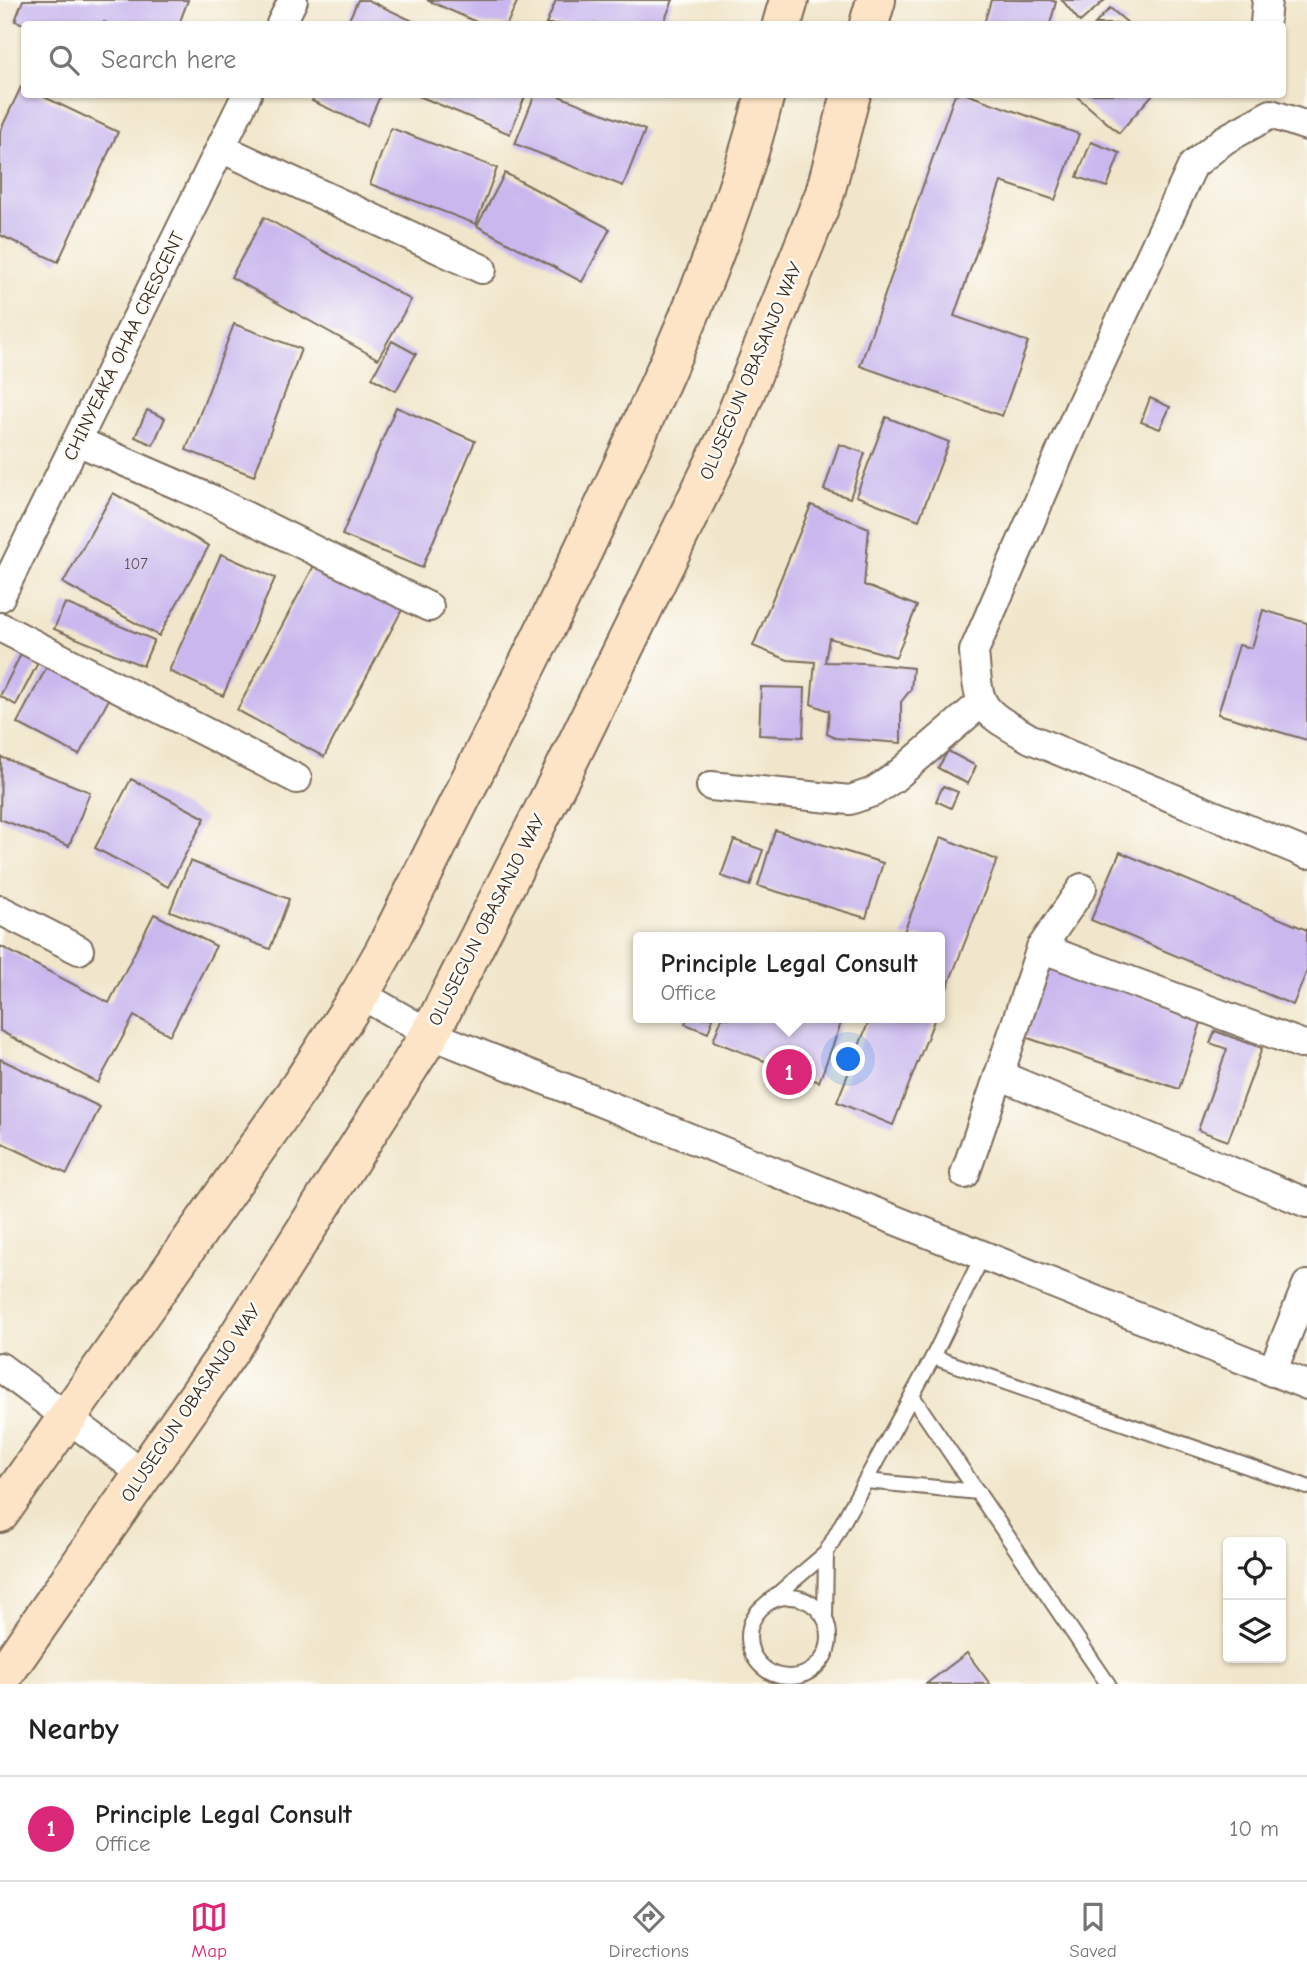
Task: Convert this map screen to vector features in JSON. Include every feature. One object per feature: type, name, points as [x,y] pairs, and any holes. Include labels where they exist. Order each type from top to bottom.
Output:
[{"type":"main road","points":[[783,21],[789,0]]},
{"type":"main road","points":[[870,21],[876,0]]},
{"type":"main road","points":[[0,1514],[301,1085],[385,950],[569,581],[680,341],[750,154],[764,98]]},
{"type":"main road","name":"OLUSEGUN OBASANJO WAY","points":[[0,1680],[226,1354],[430,1034],[566,766],[729,433],[825,193],[850,98]]},
{"type":"street","points":[[1265,21],[1267,0]]},
{"type":"street","name":"CHINYEAKA OHAA CRESCENT","points":[[0,597],[245,98]]},
{"type":"street","points":[[1307,126],[1269,104],[1193,165],[1080,407],[974,650],[977,692],[981,703],[994,718],[1031,739],[1307,854]]},
{"type":"street","points":[[221,148],[482,269]]},
{"type":"street","points":[[77,441],[214,500],[429,607]]},
{"type":"street","points":[[0,627],[297,779]]},
{"type":"street","points":[[711,786],[850,800],[873,792],[894,778],[981,703]]},
{"type":"street","points":[[965,1174],[1041,948],[1082,888]]},
{"type":"street","points":[[0,910],[79,950]]},
{"type":"street","points":[[1041,948],[1301,1044]]},
{"type":"street","points":[[360,994],[430,1034],[1307,1385]]},
{"type":"street","points":[[999,1075],[1307,1203]]},
{"type":"street","points":[[1272,1372],[1307,1285]]},
{"type":"street","points":[[0,1367],[143,1474]]},
{"type":"lane","points":[[822,1660],[812,1670],[800,1675],[775,1679],[753,1654],[750,1627],[766,1604],[826,1553],[933,1357],[982,1256]]},
{"type":"lane","points":[[933,1357],[1307,1487]]},
{"type":"lane","points":[[912,1396],[1108,1684]]},
{"type":"lane","points":[[866,1481],[978,1492]]},
{"type":"lane","points":[[813,1684],[828,1647],[829,1633],[825,1619],[826,1553]]},
{"type":"lane","points":[[766,1604],[778,1598],[806,1600],[817,1608],[825,1619]]},
{"type":"building","points":[[23,0],[188,0],[180,21],[15,21]]},
{"type":"building","points":[[358,0],[368,0],[413,21],[348,21]]},
{"type":"building","points":[[427,0],[518,0],[508,21],[474,21]]},
{"type":"building","points":[[556,0],[673,0],[664,21],[547,21]]},
{"type":"building","points":[[991,0],[1056,2],[1051,21],[985,21]]},
{"type":"building","points":[[1062,0],[1105,0],[1081,21]]},
{"type":"building","points":[[1110,8],[1125,21],[1098,21]]},
{"type":"building","points":[[21,87],[21,98],[46,98],[118,132],[58,262],[0,235],[0,131]]},
{"type":"building","points":[[313,98],[379,98],[367,126],[312,101]]},
{"type":"building","points":[[424,98],[524,98],[510,134]]},
{"type":"building","points":[[533,98],[564,98],[645,130],[623,186],[515,144]]},
{"type":"building","points":[[954,98],[977,98],[1079,134],[1055,200],[1001,182],[954,316],[1028,342],[1002,416],[860,366]]},
{"type":"building","points":[[1079,98],[1150,98],[1119,133]]},
{"type":"building","points":[[391,128],[497,168],[476,224],[370,184]]},
{"type":"building","points":[[1091,142],[1120,153],[1107,187],[1077,177]]},
{"type":"building","points":[[505,173],[610,229],[582,282],[477,226]]},
{"type":"building","points":[[264,217],[411,300],[378,359],[231,277]]},
{"type":"building","points":[[234,324],[301,349],[254,476],[186,450]]},
{"type":"building","points":[[392,341],[416,354],[396,391],[372,378]]},
{"type":"building","points":[[1150,398],[1170,407],[1160,429],[1141,422]]},
{"type":"building","points":[[396,407],[475,441],[422,568],[342,535]]},
{"type":"building","points":[[147,410],[165,418],[153,445],[135,437]]},
{"type":"building","points":[[886,417],[949,442],[919,520],[856,496]]},
{"type":"building","points":[[839,444],[865,453],[850,498],[824,490]]},
{"type":"building","points":[[113,493],[209,546],[159,636],[63,583]]},
{"type":"building","points":[[811,505],[869,528],[864,585],[917,606],[896,657],[829,638],[825,662],[913,668],[911,689],[901,702],[901,743],[835,738],[827,734],[829,711],[811,704],[815,662],[788,660],[753,646]]},
{"type":"building","points":[[221,554],[275,578],[223,696],[169,671]]},
{"type":"building","points":[[317,560],[404,606],[324,757],[237,710]]},
{"type":"building","points":[[65,603],[154,640],[143,666],[54,629]]},
{"type":"building","points":[[1263,610],[1307,623],[1307,740],[1218,714],[1239,645],[1252,648]]},
{"type":"building","points":[[23,650],[40,659],[16,705],[0,696]]},
{"type":"building","points":[[52,657],[114,690],[79,755],[17,723]]},
{"type":"building","points":[[761,687],[805,688],[803,737],[759,735]]},
{"type":"building","points":[[948,751],[976,766],[968,784],[938,768]]},
{"type":"building","points":[[1,757],[90,792],[69,846],[0,819]]},
{"type":"building","points":[[131,779],[205,818],[168,887],[95,848]]},
{"type":"building","points":[[943,786],[958,792],[951,808],[936,801]]},
{"type":"building","points":[[775,830],[883,863],[866,918],[758,886]]},
{"type":"building","points":[[941,837],[997,860],[945,993],[945,932],[904,932]]},
{"type":"building","points":[[734,840],[763,850],[750,886],[721,876]]},
{"type":"building","points":[[1120,852],[1307,930],[1307,971],[1293,1005],[1091,920]]},
{"type":"building","points":[[190,861],[289,899],[270,949],[170,911]]},
{"type":"building","points":[[154,914],[216,946],[170,1035],[134,1016],[98,1083],[0,1031],[0,946],[109,1003]]},
{"type":"building","points":[[1046,965],[1203,1017],[1179,1089],[1022,1036]]},
{"type":"building","points":[[685,1023],[711,1023],[708,1033]]},
{"type":"building","points":[[720,1023],[841,1023],[819,1082],[713,1041]]},
{"type":"building","points":[[868,1023],[933,1023],[893,1125],[837,1102]]},
{"type":"building","points":[[1215,1031],[1262,1048],[1228,1141],[1198,1130],[1227,1049],[1210,1043]]},
{"type":"building","points":[[0,1059],[100,1107],[67,1174],[0,1142]]},
{"type":"building","points":[[967,1653],[990,1684],[926,1684]]},
{"type":"place","name":"Principle Legal Consult","points":[[789,1072]]}]
